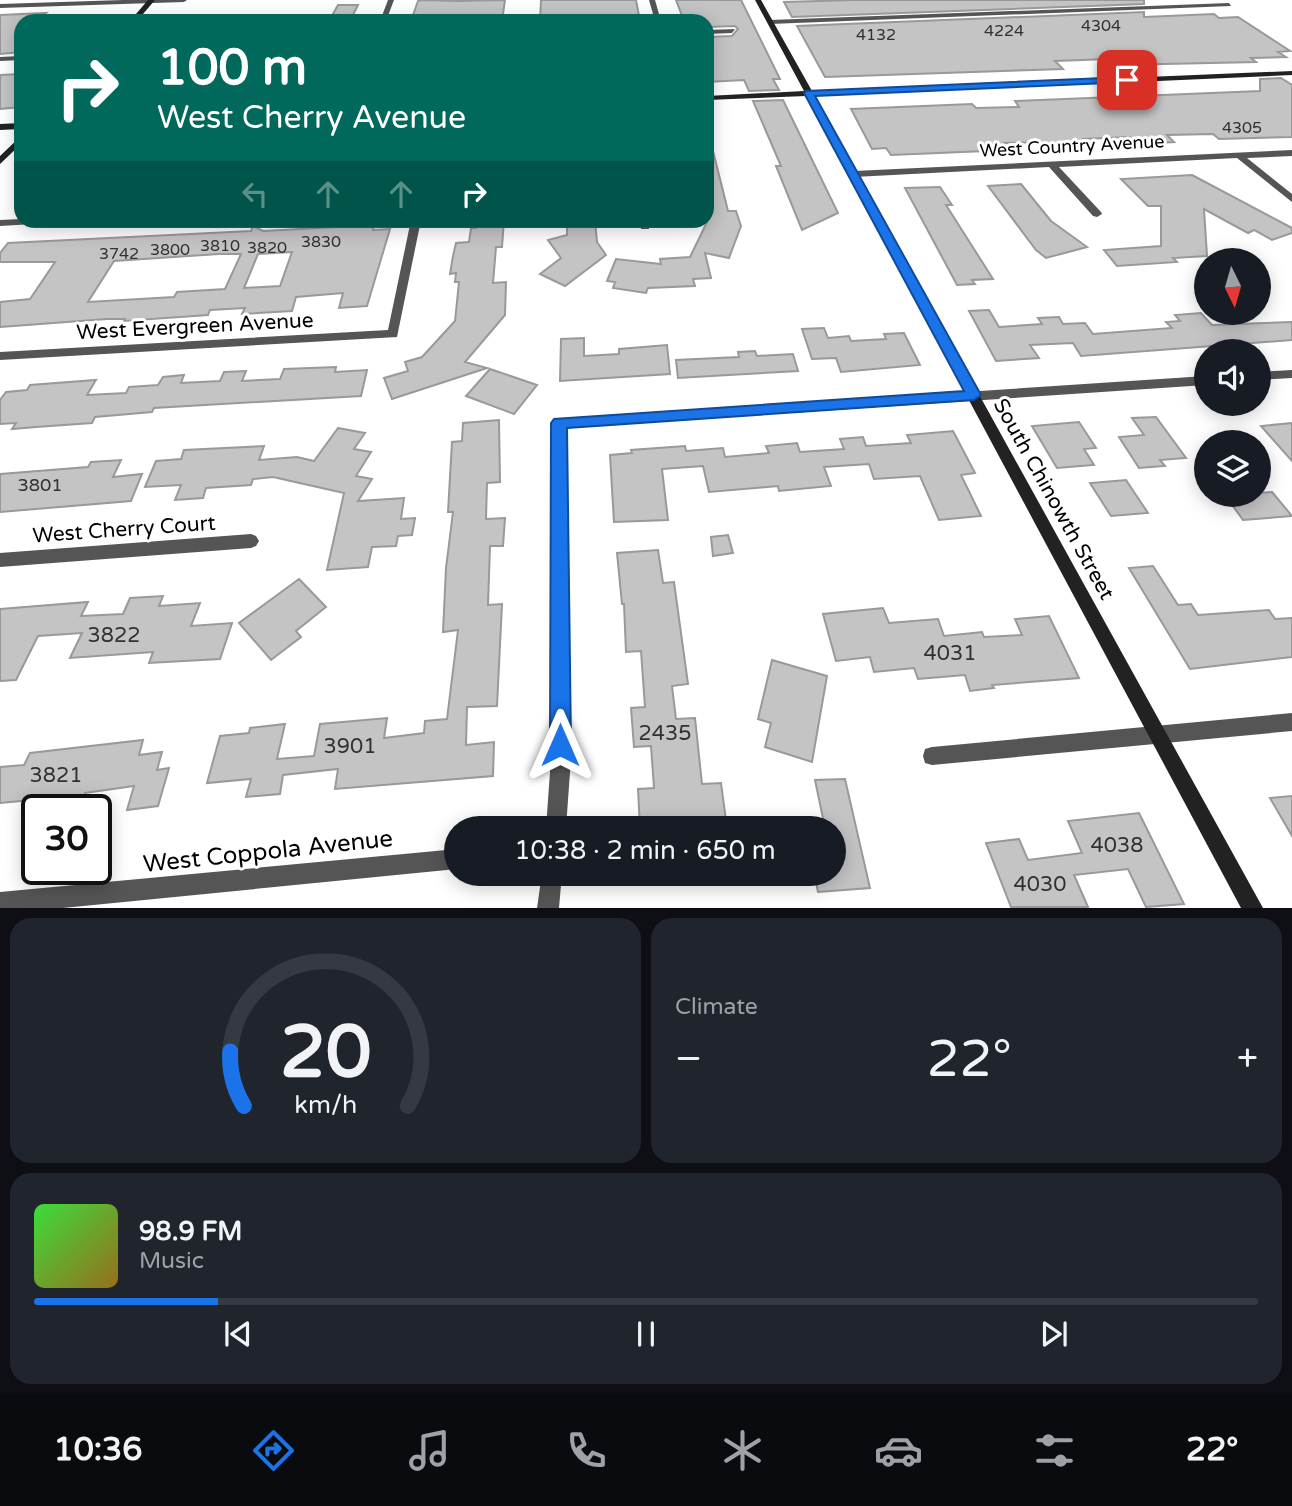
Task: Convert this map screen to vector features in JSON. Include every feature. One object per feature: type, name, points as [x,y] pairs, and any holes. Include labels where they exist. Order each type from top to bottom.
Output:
[{"type":"street","points":[[0,6],[184,0]]},
{"type":"street","name":"South Chinowth Street","points":[[758,0],[1253,908]]},
{"type":"street","points":[[770,22],[1229,5],[1220,0]]},
{"type":"street","points":[[140,14],[152,1]]},
{"type":"street","points":[[714,32],[732,31]]},
{"type":"street","points":[[714,98],[1292,73]]},
{"type":"street","points":[[0,162],[14,147]]},
{"type":"street","name":"West Country Avenue","points":[[854,174],[1292,153]]},
{"type":"street","points":[[1238,155],[1292,199]]},
{"type":"street","points":[[1052,165],[1097,214]]},
{"type":"street","name":"West Evergreen Avenue","points":[[0,356],[393,334],[414,228]]},
{"type":"street","points":[[1271,375],[1292,374]]},
{"type":"street","points":[[557,816],[561,772],[559,423],[1194,381]]},
{"type":"street","name":"West Cherry Court","points":[[0,560],[251,541]]},
{"type":"street","points":[[932,756],[1292,722]]},
{"type":"street","name":"West Coppola Avenue","points":[[0,903],[444,860]]},
{"type":"street","points":[[548,908],[551,886]]},
{"type":"building","points":[[505,0],[503,14],[413,14],[418,1]]},
{"type":"building","points":[[541,0],[636,0],[639,14],[540,14]]},
{"type":"building","points":[[676,0],[741,0],[780,79],[773,79],[779,90],[749,91],[744,80],[714,82],[714,37],[732,36],[738,29],[735,26],[714,27],[714,14],[681,14]]},
{"type":"building","points":[[1144,0],[1144,4],[792,17],[784,2]]},
{"type":"building","points":[[338,5],[358,5],[354,14],[333,14]]},
{"type":"building","points":[[1144,12],[1144,17],[1214,14],[1219,18],[1238,17],[1290,51],[1278,52],[1286,57],[1251,58],[1256,62],[1117,65],[1110,59],[1055,61],[1063,69],[825,77],[797,26]]},
{"type":"building","points":[[14,14],[14,53],[0,54],[0,15]]},
{"type":"building","points":[[14,74],[14,108],[0,109],[0,75]]},
{"type":"building","points":[[1281,78],[1292,85],[1292,137],[1219,139],[1213,134],[1167,135],[1174,142],[1137,144],[1130,137],[1084,139],[1091,146],[1052,148],[1046,142],[1004,143],[1009,150],[891,155],[886,148],[872,149],[851,109],[972,104],[976,108],[1019,107],[1015,101],[1260,91],[1260,79]]},
{"type":"building","points":[[783,100],[838,213],[802,230],[776,166],[781,166],[753,101]]},
{"type":"building","points":[[714,155],[728,211],[736,211],[741,226],[729,258],[705,253],[711,278],[693,279],[695,286],[648,288],[646,293],[613,288],[615,282],[607,281],[616,259],[661,264],[660,259],[690,257],[704,228],[714,228]]},
{"type":"building","points":[[1192,175],[1292,228],[1292,233],[1272,240],[1254,230],[1248,233],[1204,209],[1206,248],[1194,248],[1194,257],[1173,258],[1177,262],[1117,266],[1104,250],[1161,246],[1161,206],[1148,206],[1121,179]]},
{"type":"building","points":[[1021,184],[1051,221],[1087,247],[1046,258],[1036,250],[988,186]]},
{"type":"building","points":[[940,187],[952,205],[946,205],[993,279],[972,280],[975,284],[957,285],[905,188]]},
{"type":"building","points":[[252,228],[263,231],[318,228],[390,229],[367,306],[339,308],[343,293],[296,297],[292,311],[242,314],[245,308],[210,310],[208,315],[0,327],[0,302],[30,299],[55,262],[0,262],[0,253],[8,243],[251,231]],"holes":[[[292,252],[280,286],[244,288],[258,254]],[[241,254],[225,289],[177,292],[174,297],[88,302],[114,261]]]},
{"type":"building","points":[[471,228],[503,228],[502,247],[496,247],[493,283],[506,282],[505,315],[465,362],[487,368],[392,399],[384,378],[408,371],[405,362],[422,357],[455,321],[459,282],[455,282],[456,273],[450,274],[453,256],[456,243],[469,242]]},
{"type":"building","points":[[567,228],[596,228],[597,242],[606,255],[565,286],[540,274],[561,258],[548,240],[567,235]]},
{"type":"building","points":[[989,310],[999,327],[1042,324],[1038,318],[1059,317],[1063,324],[1085,323],[1093,334],[1172,328],[1166,322],[1180,321],[1175,315],[1194,314],[1194,326],[1270,326],[1271,323],[1292,322],[1292,340],[1194,339],[1194,347],[1081,356],[1073,343],[1030,345],[1039,358],[996,361],[969,311]]},
{"type":"building","points":[[824,328],[828,338],[849,336],[851,341],[886,339],[884,334],[904,333],[920,365],[841,372],[836,358],[812,359],[802,329]]},
{"type":"building","points":[[584,338],[584,356],[619,354],[619,349],[667,345],[670,374],[560,381],[561,339]]},
{"type":"building","points":[[755,351],[757,356],[793,354],[798,371],[678,378],[676,360],[739,357],[738,352]]},
{"type":"building","points":[[336,367],[335,372],[367,370],[361,396],[154,408],[152,412],[95,417],[92,423],[12,429],[16,423],[0,424],[0,400],[6,392],[27,390],[30,385],[96,380],[87,395],[126,393],[129,387],[158,385],[163,377],[184,375],[181,383],[220,381],[224,372],[246,371],[242,381],[280,379],[284,369]]},
{"type":"building","points":[[490,369],[537,385],[514,414],[466,396]]},
{"type":"building","points":[[1156,417],[1186,458],[1160,460],[1165,466],[1139,468],[1119,437],[1144,435],[1132,418]]},
{"type":"building","points":[[499,420],[500,482],[487,483],[486,519],[505,518],[503,546],[490,546],[488,605],[502,604],[497,706],[467,707],[466,745],[494,742],[493,776],[335,789],[338,769],[283,775],[280,794],[246,797],[251,779],[207,783],[220,736],[249,733],[250,728],[285,724],[277,759],[314,756],[320,724],[387,718],[384,738],[424,733],[425,721],[447,719],[458,630],[443,632],[446,568],[453,512],[448,512],[452,442],[462,441],[463,423]]},
{"type":"building","points":[[1079,422],[1096,448],[1084,449],[1094,465],[1057,468],[1032,426]]},
{"type":"building","points":[[1292,423],[1292,461],[1271,437],[1271,430],[1265,430],[1261,426]]},
{"type":"building","points":[[338,428],[365,433],[354,449],[371,452],[356,476],[372,479],[358,501],[404,498],[401,519],[415,518],[412,535],[398,536],[396,546],[372,547],[368,567],[327,570],[344,493],[273,477],[253,479],[251,485],[206,488],[203,498],[175,500],[181,485],[145,487],[156,461],[181,459],[184,450],[264,446],[259,460],[297,457],[314,461]]},
{"type":"building","points":[[953,431],[975,473],[961,475],[981,516],[939,520],[920,476],[874,479],[869,464],[824,467],[831,486],[779,491],[778,486],[709,492],[703,466],[662,469],[668,520],[614,522],[610,455],[632,453],[631,450],[685,446],[686,451],[723,448],[725,457],[769,453],[766,446],[797,443],[800,452],[844,449],[840,439],[863,437],[866,446],[911,443],[907,435]]},
{"type":"building","points":[[121,460],[113,477],[142,474],[131,501],[0,512],[0,474],[88,467],[91,462]]},
{"type":"building","points":[[1126,480],[1148,513],[1111,516],[1090,483]]},
{"type":"building","points":[[1271,492],[1292,516],[1243,520],[1234,507],[1271,507]]},
{"type":"building","points":[[728,535],[733,553],[713,556],[711,537]]},
{"type":"building","points":[[658,550],[663,583],[674,582],[688,684],[672,686],[676,719],[695,718],[702,784],[721,783],[725,816],[639,816],[638,789],[654,788],[651,746],[634,747],[631,708],[645,707],[641,651],[626,652],[624,604],[617,553]]},
{"type":"building","points":[[1153,566],[1178,605],[1191,604],[1198,615],[1269,610],[1275,619],[1292,618],[1292,657],[1190,669],[1129,568]]},
{"type":"building","points":[[299,579],[326,607],[296,631],[301,637],[271,660],[239,623]]},
{"type":"building","points":[[163,596],[159,606],[200,603],[191,626],[232,623],[220,659],[149,663],[153,652],[70,658],[82,633],[38,636],[16,680],[0,681],[0,609],[88,602],[81,616],[123,614],[130,598]]},
{"type":"building","points":[[883,608],[889,623],[938,619],[944,636],[982,632],[984,637],[1022,635],[1015,619],[1049,616],[1079,678],[992,685],[994,688],[970,691],[965,675],[918,679],[914,668],[874,672],[870,657],[836,661],[823,614]]},
{"type":"building","points":[[772,660],[827,676],[812,762],[765,747],[771,723],[758,719]]},
{"type":"building","points":[[143,740],[139,755],[162,752],[157,770],[169,768],[158,806],[127,810],[134,786],[85,794],[21,794],[21,801],[0,803],[0,767],[24,765],[30,753]]},
{"type":"building","points":[[845,779],[870,888],[818,892],[817,886],[846,886],[846,816],[822,816],[815,780]]},
{"type":"building","points":[[1292,796],[1292,836],[1270,798]]},
{"type":"building","points":[[1139,813],[1184,904],[1146,907],[1128,869],[1074,875],[1088,907],[1011,907],[986,843],[1019,839],[1028,860],[1082,853],[1068,821]]},
{"type":"route","points":[[560,745],[559,423],[974,395],[809,93],[1127,80]]}]
